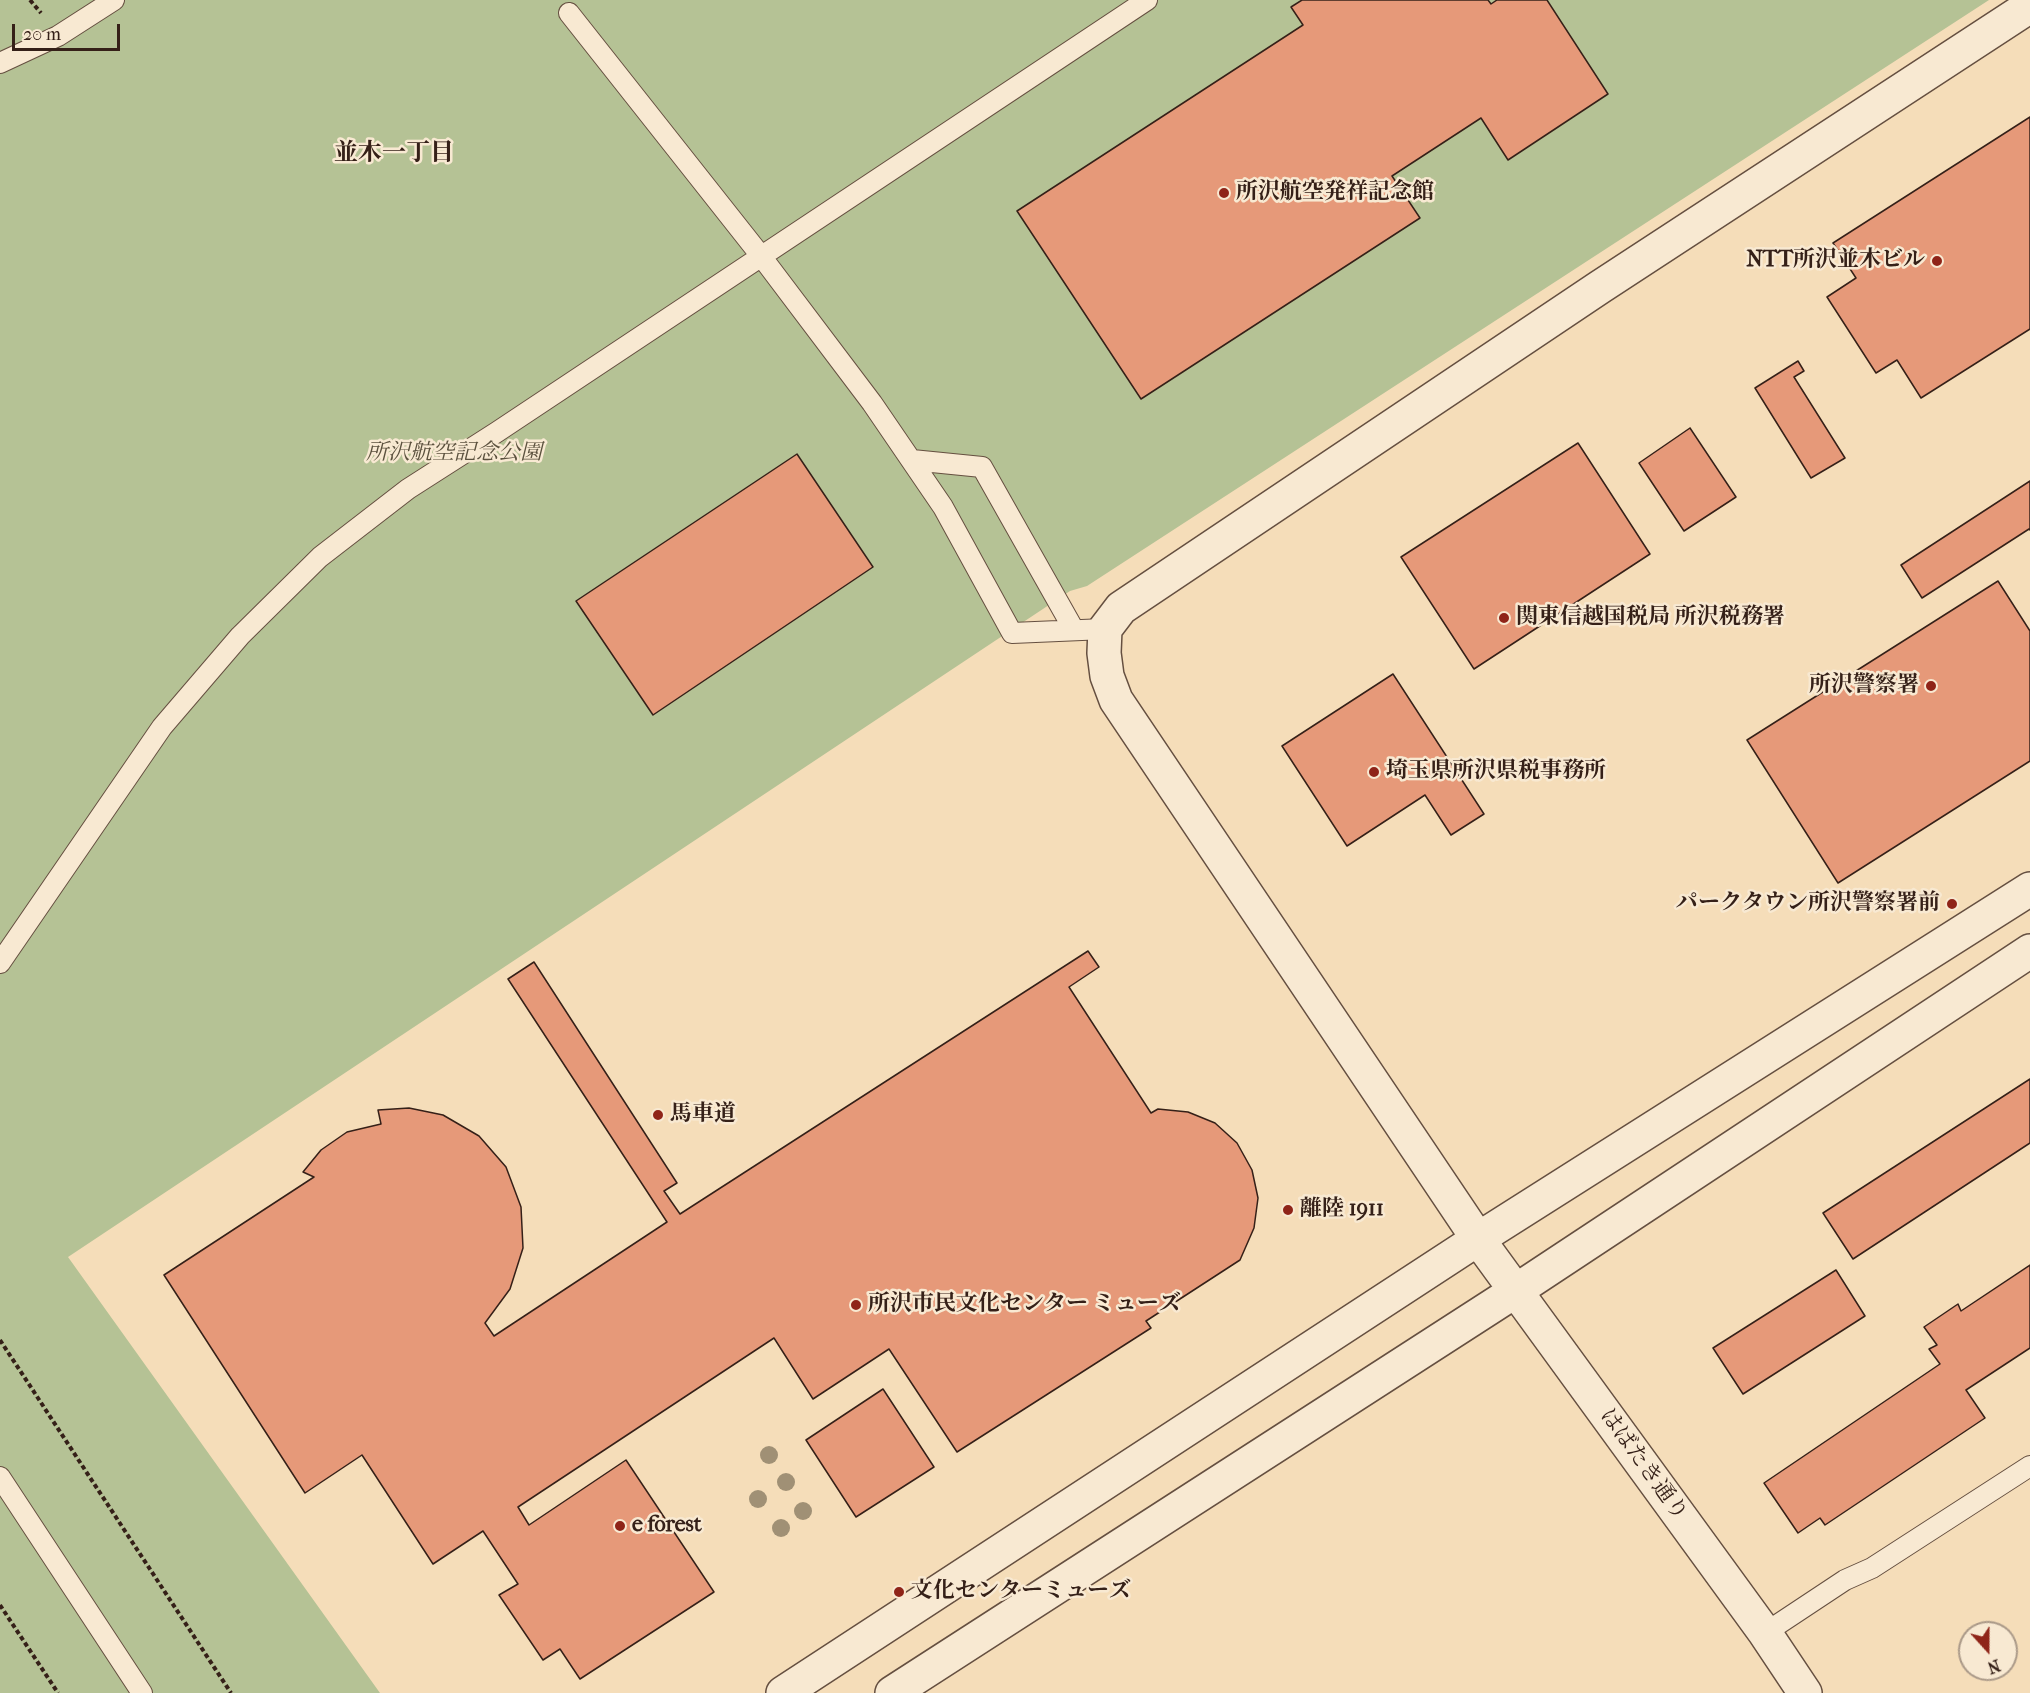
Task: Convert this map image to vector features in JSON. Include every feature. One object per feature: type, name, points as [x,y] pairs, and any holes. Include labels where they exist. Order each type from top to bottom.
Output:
[{"type":"street","points":[[1090,630],[1610,280],[2030,6]]},
{"type":"street","name":"はばたき通り","points":[[1090,630],[1104,653],[1107,676],[1116,700],[1478,1239],[1765,1633],[1805,1693]]},
{"type":"street","points":[[783,1693],[1478,1239],[2030,889]]},
{"type":"street","points":[[892,1693],[1517,1290],[2030,951]]},
{"type":"lane","points":[[0,63],[57,36],[114,0]]},
{"type":"lane","points":[[0,963],[162,727],[240,636],[320,557],[408,489],[1147,0]]},
{"type":"lane","points":[[569,13],[762,256],[872,403],[943,507],[1012,633],[1090,630]]},
{"type":"lane","points":[[912,460],[982,467],[1090,630]]},
{"type":"lane","points":[[1765,1633],[1845,1580],[1872,1568],[2030,1466]]},
{"type":"lane","points":[[0,1477],[142,1693]]},
{"type":"path","points":[[0,1340],[231,1693]]},
{"type":"path","points":[[0,1605],[58,1693]]},
{"type":"green space","name":"所沢航空記念公園","points":[[0,0],[1989,0],[1087,586],[1070,591],[68,1257],[380,1693],[0,1693]]},
{"type":"building","name":"所沢航空発祥記念館","points":[[1302,0],[1488,0],[1491,4],[1497,0],[1547,0],[1608,94],[1508,160],[1481,118],[1392,176],[1420,218],[1141,399],[1017,211],[1303,25],[1291,7]]},
{"type":"building","name":"NTT所沢並木ビル","points":[[2030,117],[2030,329],[1921,398],[1897,360],[1876,373],[1827,297],[1856,278],[1833,243]]},
{"type":"building","points":[[1798,361],[1804,371],[1794,377],[1845,458],[1811,478],[1755,388]]},
{"type":"building","points":[[1690,428],[1736,497],[1684,531],[1639,463]]},
{"type":"building","points":[[1578,443],[1650,554],[1474,669],[1401,557]]},
{"type":"building","points":[[797,454],[873,567],[653,715],[576,601]]},
{"type":"building","points":[[2030,481],[2030,530],[1922,598],[1901,565]]},
{"type":"building","name":"所沢警察署","points":[[1998,581],[2030,631],[2030,761],[1838,883],[1747,740]]},
{"type":"building","points":[[1393,674],[1484,814],[1451,835],[1425,795],[1347,846],[1282,746]]},
{"type":"building","name":"所沢市民文化センター ミューズ","points":[[1088,951],[1099,967],[1069,987],[1151,1113],[1158,1109],[1188,1112],[1215,1123],[1237,1143],[1252,1170],[1258,1198],[1254,1228],[1240,1260],[1146,1321],[1151,1328],[957,1452],[889,1349],[813,1399],[774,1338],[518,1507],[529,1525],[626,1460],[714,1592],[580,1679],[560,1649],[543,1660],[499,1595],[518,1584],[483,1531],[433,1564],[362,1455],[305,1493],[164,1275],[314,1177],[303,1172],[321,1150],[347,1132],[381,1124],[378,1110],[409,1108],[443,1115],[479,1136],[506,1167],[521,1207],[523,1248],[510,1289],[485,1323],[494,1336],[667,1222],[508,979],[534,962],[677,1183],[664,1191],[680,1214]]},
{"type":"building","points":[[2030,1079],[2030,1143],[1853,1259],[1823,1213]]},
{"type":"building","points":[[2030,1265],[2030,1348],[1966,1390],[1985,1418],[1825,1525],[1820,1518],[1798,1533],[1764,1483],[1940,1364],[1929,1349],[1937,1345],[1924,1327],[1958,1304],[1961,1311]]},
{"type":"building","points":[[1836,1270],[1865,1316],[1743,1394],[1713,1348]]},
{"type":"building","points":[[883,1389],[934,1467],[856,1517],[806,1440]]},
{"type":"place","name":"所沢航空発祥記念館","points":[[1224,193]]},
{"type":"place","name":"NTT所沢並木ビル","points":[[1937,261]]},
{"type":"place","name":"関東信越国税局 所沢税務署","points":[[1504,618]]},
{"type":"place","name":"所沢警察署","points":[[1931,686]]},
{"type":"place","name":"埼玉県所沢県税事務所","points":[[1374,772]]},
{"type":"place","name":"パークタウン所沢警察署前","points":[[1952,904]]},
{"type":"place","name":"馬車道","points":[[658,1115]]},
{"type":"place","name":"離陸 1911","points":[[1288,1210]]},
{"type":"place","name":"所沢市民文化センター ミューズ","points":[[856,1305]]},
{"type":"place","name":"e forest","points":[[620,1526]]},
{"type":"place","name":"文化センターミューズ","points":[[899,1592]]},
{"type":"district","name":"並木一丁目","points":[[394,154]]}]
